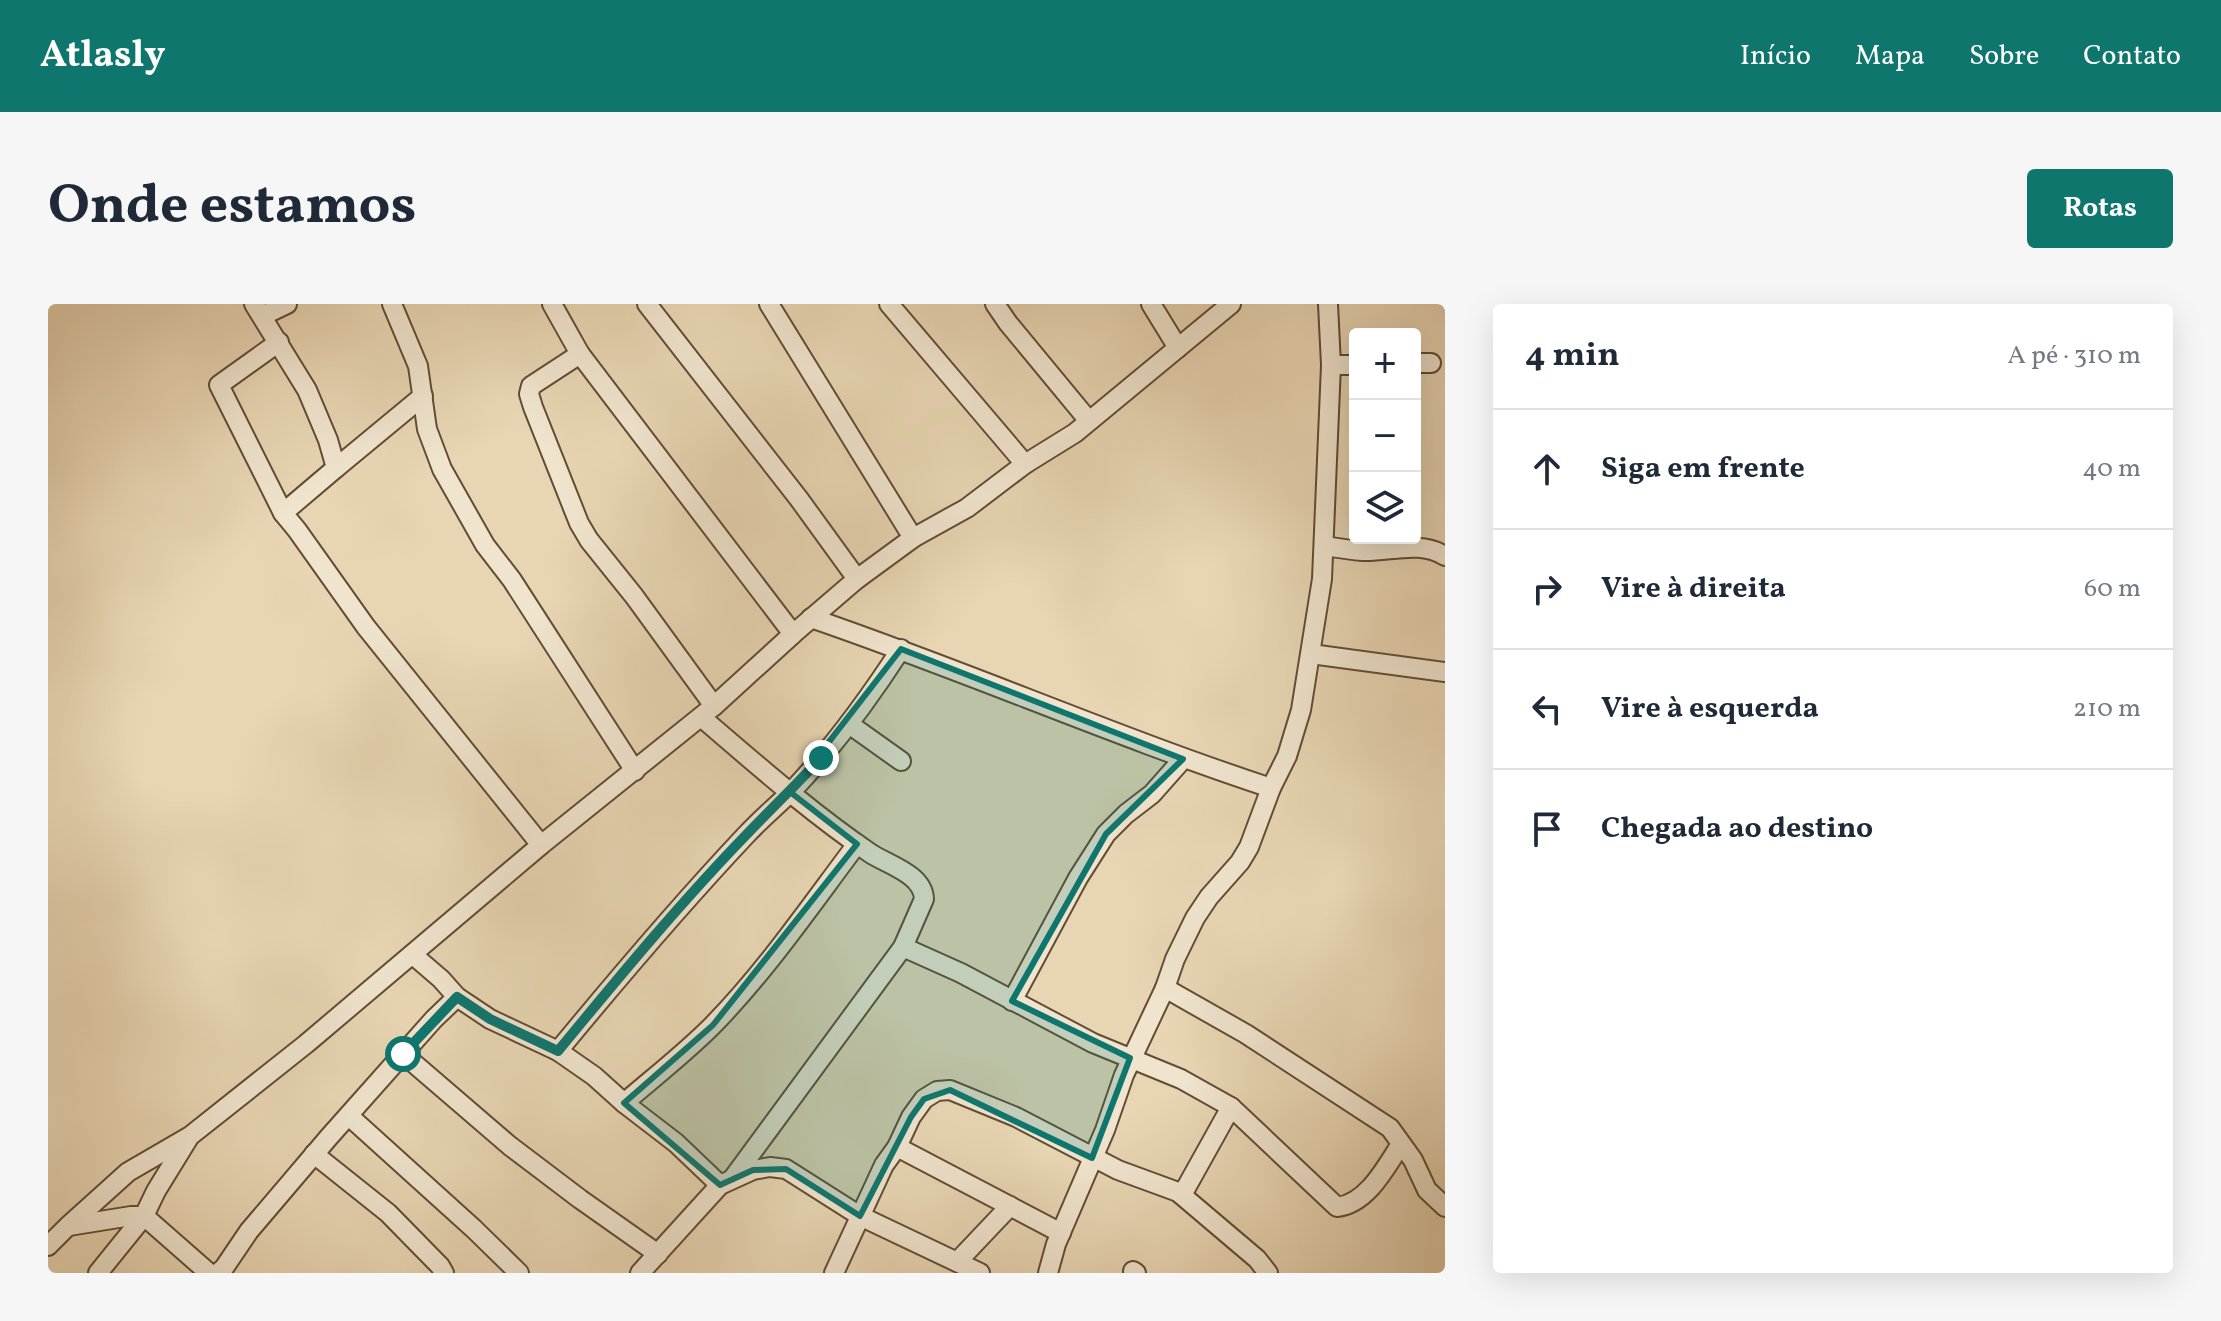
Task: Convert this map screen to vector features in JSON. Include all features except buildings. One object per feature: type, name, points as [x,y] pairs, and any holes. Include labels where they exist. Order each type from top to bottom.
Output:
[{"type":"street","points":[[287,304],[258,310],[307,390],[336,468]]},
{"type":"street","points":[[392,304],[414,355],[427,429],[435,453],[463,508],[635,771]]},
{"type":"street","points":[[552,304],[580,354],[793,634]]},
{"type":"street","points":[[647,304],[799,499],[857,579]]},
{"type":"street","points":[[769,304],[913,538]]},
{"type":"street","points":[[889,304],[1025,464]]},
{"type":"street","points":[[995,304],[1089,421]]},
{"type":"street","points":[[1151,304],[1178,348]]},
{"type":"street","points":[[1202,304],[1204,328]]},
{"type":"street","points":[[48,1246],[128,1172],[190,1136],[306,1044],[541,845],[707,711],[857,579],[913,538],[967,508],[1025,464],[1068,438],[1231,304]]},
{"type":"street","points":[[1048,1273],[1061,1233],[1115,1105],[1130,1058],[1195,918],[1249,847],[1271,788],[1287,756],[1301,710],[1322,579],[1331,365],[1328,304]]},
{"type":"street","points":[[279,342],[219,385],[283,513],[366,627],[541,845]]},
{"type":"street","points":[[580,354],[531,386],[529,394],[579,523],[589,540],[634,596],[707,711],[810,810],[857,844],[913,877],[924,890],[924,899],[903,947],[726,1182],[640,1273]]},
{"type":"street","points":[[1331,365],[1349,365]]},
{"type":"street","points":[[283,513],[423,396]]},
{"type":"street","points":[[1324,546],[1361,551],[1404,547],[1430,549],[1445,556]]},
{"type":"street","points":[[811,618],[901,649],[1183,759],[1271,788]]},
{"type":"street","points":[[558,1051],[679,909],[790,792],[849,724],[901,649]]},
{"type":"street","points":[[1311,654],[1445,672]]},
{"type":"street","points":[[849,724],[901,761]]},
{"type":"street","points":[[1012,1001],[1078,878],[1106,834],[1152,794],[1183,759]]},
{"type":"street","points":[[624,1103],[683,1053],[730,1006],[857,844]]},
{"type":"street","points":[[903,947],[961,973],[1093,1043],[1181,1079],[1231,1107],[1337,1207],[1346,1206],[1362,1196],[1401,1144]]},
{"type":"street","points":[[413,955],[457,997],[490,1019],[558,1051],[594,1076],[726,1182]]},
{"type":"street","points":[[1165,988],[1246,1034],[1390,1128],[1413,1160],[1427,1190],[1445,1207]]},
{"type":"street","points":[[67,1227],[144,1216],[220,1272],[249,1231],[314,1154],[457,997]]},
{"type":"street","points":[[403,1054],[510,1146],[658,1254]]},
{"type":"street","points":[[834,1273],[884,1165],[897,1147],[911,1117],[924,1099],[937,1091],[950,1090],[1016,1117],[1118,1170],[1182,1195],[1257,1259],[1268,1273]]},
{"type":"street","points":[[1182,1195],[1231,1107]]},
{"type":"street","points":[[349,1116],[519,1273]]},
{"type":"street","points":[[98,1273],[144,1216],[190,1136]]},
{"type":"street","points":[[897,1147],[1061,1233]]},
{"type":"street","points":[[314,1154],[388,1213],[444,1273]]},
{"type":"street","points":[[726,1182],[753,1170],[770,1167],[786,1169],[860,1216],[980,1273]]},
{"type":"street","points":[[128,1172],[156,1191]]},
{"type":"street","points":[[957,1262],[1010,1206]]},
{"type":"highlighted area","points":[[901,649],[1183,759],[1106,834],[1012,1001],[1130,1058],[1092,1158],[950,1090],[924,1099],[911,1117],[860,1216],[786,1169],[753,1170],[720,1185],[624,1103],[713,1025],[857,844],[790,792]]},
{"type":"route","points":[[403,1054],[457,997],[490,1019],[558,1051],[670,919],[821,758]]}]
